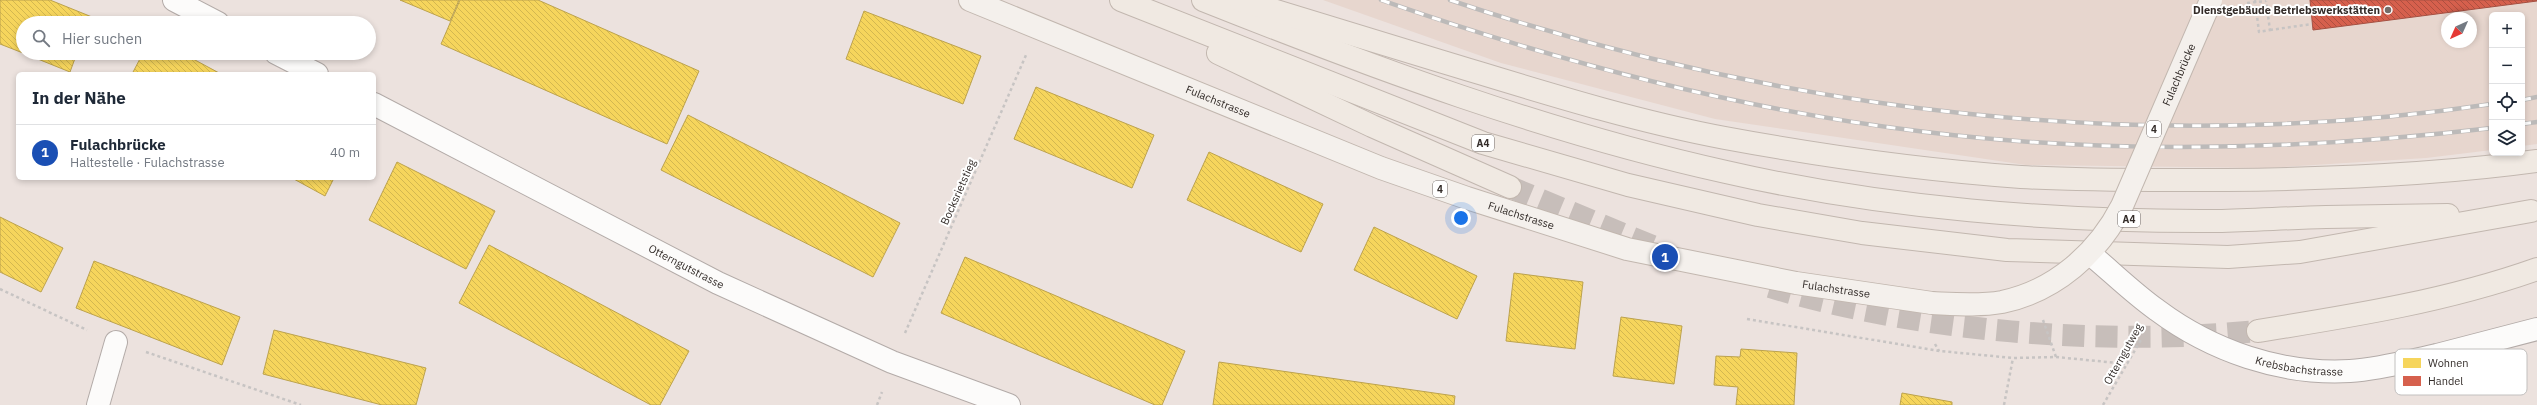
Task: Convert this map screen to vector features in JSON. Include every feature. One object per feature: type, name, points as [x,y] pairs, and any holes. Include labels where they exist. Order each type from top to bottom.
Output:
[{"type":"highway","points":[[1107,0],[1372,126],[1510,187]]},
{"type":"highway","name":"A4","points":[[1121,0],[1483,143],[1643,188],[1758,215],[1862,233],[2007,250],[2228,257],[2300,252],[2531,211],[2218,221],[2096,219],[2017,214],[1865,197],[1729,173],[1580,136],[1513,115],[1353,59],[1202,0]]},
{"type":"highway","points":[[1240,0],[1546,95],[1634,118],[1723,138],[1796,150],[1946,170],[2022,177],[2100,179],[2302,179],[2397,174],[2537,160]]},
{"type":"highway","points":[[2258,331],[2358,315],[2509,279],[2537,269]]},
{"type":"main road","name":"Fulachstrasse","points":[[970,0],[1381,168],[1467,198],[1627,249],[1796,283],[1932,303],[1964,305],[2002,302],[2033,292],[2060,278],[2089,253]]},
{"type":"main road","name":"Fulachbrücke","points":[[2089,253],[2113,224],[2122,206],[2211,0]]},
{"type":"street","points":[[174,0],[205,16]]},
{"type":"street","points":[[290,60],[313,72]]},
{"type":"street","name":"Otterngutstrasse","points":[[376,105],[718,282],[892,362],[1009,405]]},
{"type":"street","name":"Krebsbachstrasse","points":[[2089,253],[2156,310],[2208,342],[2251,358],[2288,368],[2351,371],[2395,364]]},
{"type":"street","name":"Krebsbachstrasse","points":[[2461,349],[2537,330]]},
{"type":"street","points":[[98,405],[116,342]]},
{"type":"path","points":[[2255,0],[2259,32],[2312,24]]},
{"type":"path","points":[[2247,3],[2266,1],[2270,30]]},
{"type":"path","name":"Bocksrietstieg","points":[[892,362],[1038,27]]},
{"type":"path","points":[[0,289],[116,342],[301,405]]},
{"type":"path","points":[[2033,292],[2056,357]]},
{"type":"path","name":"Otterngutweg","points":[[2103,405],[2128,364],[2156,310]]},
{"type":"path","points":[[1748,319],[1940,351],[2013,358],[2056,357],[2128,364]]},
{"type":"path","points":[[1789,326],[1792,322]]},
{"type":"path","points":[[1935,344],[1940,351]]},
{"type":"path","points":[[2004,405],[2013,358]]},
{"type":"shaded area","points":[[1323,0],[2537,0],[2537,144],[2525,146],[2525,12],[2489,12],[2489,150],[2426,158],[2266,168],[2026,165],[1715,119],[1501,63]]},
{"type":"building: Wohnen","points":[[0,0],[50,0],[90,16],[16,16],[16,50],[0,44]]},
{"type":"building: Wohnen","points":[[400,0],[459,0],[450,21]]},
{"type":"building: Wohnen","points":[[460,0],[538,0],[699,71],[667,144],[441,44]]},
{"type":"building: Wohnen","points":[[864,11],[981,56],[963,104],[846,59]]},
{"type":"building: Wohnen","points":[[40,60],[74,60],[70,72]]},
{"type":"building: Wohnen","points":[[139,60],[195,60],[217,72],[133,72]]},
{"type":"building: Wohnen","points":[[1036,87],[1154,135],[1132,188],[1014,139]]},
{"type":"building: Wohnen","points":[[688,115],[900,223],[873,277],[661,170]]},
{"type":"building: Wohnen","points":[[1209,152],[1323,204],[1301,252],[1187,200]]},
{"type":"building: Wohnen","points":[[397,162],[495,211],[466,269],[369,220]]},
{"type":"building: Wohnen","points":[[296,180],[333,180],[325,196]]},
{"type":"building: Wohnen","points":[[0,217],[63,248],[41,292],[0,272]]},
{"type":"building: Wohnen","points":[[1374,227],[1477,276],[1457,319],[1354,270]]},
{"type":"building: Wohnen","points":[[489,245],[689,351],[660,405],[651,405],[459,303]]},
{"type":"building: Wohnen","points":[[965,257],[1185,351],[1162,405],[1155,405],[941,313]]},
{"type":"building: Wohnen","points":[[94,261],[240,317],[222,365],[76,308]]},
{"type":"building: Wohnen","points":[[1514,273],[1583,282],[1575,349],[1506,341]]},
{"type":"building: Wohnen","points":[[1621,317],[1682,326],[1674,384],[1613,376]]},
{"type":"building: Wohnen","points":[[274,330],[426,368],[416,405],[382,405],[263,374]]},
{"type":"building: Wohnen","points":[[1741,349],[1797,353],[1794,405],[1736,405],[1738,387],[1714,385],[1716,356],[1740,357]]},
{"type":"building: Wohnen","points":[[1219,362],[1455,396],[1454,405],[1213,405]]},
{"type":"building: Wohnen","points":[[1902,393],[1952,402],[1952,405],[1900,405]]},
{"type":"building: Handel","name":"Dienstgebäude Betriebswerkstätten","points":[[2310,0],[2537,0],[2537,1],[2452,12],[2441,12],[2441,13],[2313,30]]},
{"type":"tunnel","points":[[1510,187],[1662,250]]},
{"type":"tunnel","points":[[1770,287],[1828,302],[1888,315],[1949,325],[2012,332],[2075,336],[2137,337],[2258,331]]},
{"type":"railway","points":[[1381,0],[1515,44],[1650,81],[1787,111],[1856,123],[1926,132],[2067,144],[2138,147],[2209,147],[2351,141],[2489,128]]},
{"type":"railway","points":[[1450,0],[1576,39],[1704,71],[1834,96],[1965,114],[2097,123],[2229,125],[2361,119],[2489,104]]},
{"type":"railway","points":[[2525,99],[2537,97]]},
{"type":"railway","points":[[2525,124],[2537,122]]},
{"type":"place","name":"Dienstgebäude Betriebswerkstätten","points":[[2388,10]]},
{"type":"place","name":"Fulachbrücke","points":[[1665,257]]}]
